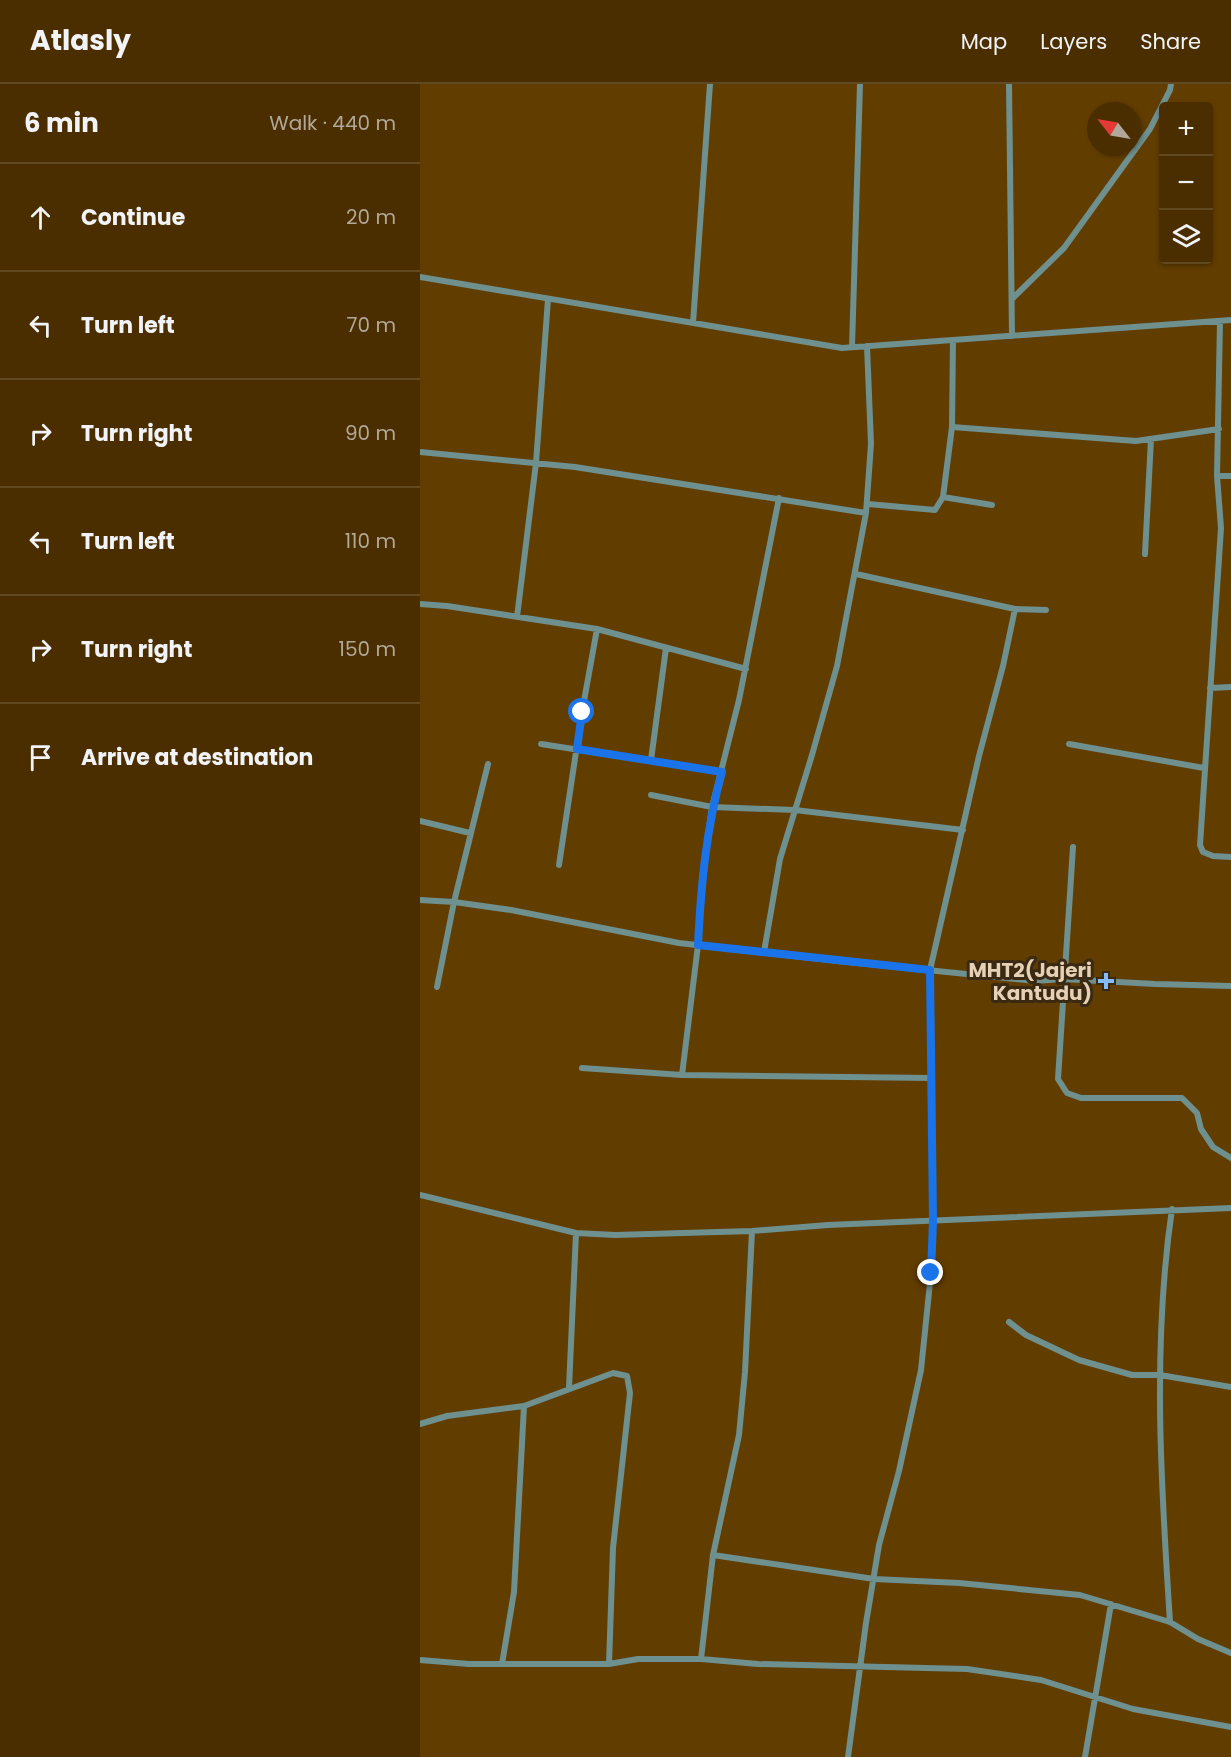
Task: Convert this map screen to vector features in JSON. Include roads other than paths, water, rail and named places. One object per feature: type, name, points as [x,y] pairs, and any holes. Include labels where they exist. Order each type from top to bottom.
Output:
[{"type":"street","points":[[693,323],[710,84]]},
{"type":"street","points":[[852,347],[860,84]]},
{"type":"street","points":[[1009,84],[1012,336]]},
{"type":"street","points":[[1013,298],[1070,240],[1150,129],[1171,84]]},
{"type":"street","points":[[420,278],[842,348],[1231,320]]},
{"type":"street","points":[[517,617],[536,463],[548,299]]},
{"type":"street","points":[[1220,321],[1217,476],[1221,528],[1200,845],[1203,852],[1213,856],[1231,857]]},
{"type":"street","points":[[868,504],[935,510],[943,497],[952,427],[953,340]]},
{"type":"street","points":[[764,952],[780,859],[837,666],[868,504],[871,444],[867,346]]},
{"type":"street","points":[[952,427],[1136,441],[1219,429]]},
{"type":"street","points":[[1145,554],[1151,439]]},
{"type":"street","points":[[420,452],[575,467],[866,513]]},
{"type":"street","points":[[1217,476],[1231,476]]},
{"type":"street","points":[[943,497],[992,505]]},
{"type":"street","points":[[682,1075],[698,945],[702,880],[712,807],[746,669],[779,498]]},
{"type":"street","points":[[856,574],[1015,609],[1046,610]]},
{"type":"street","points":[[420,604],[597,629],[746,669]]},
{"type":"street","points":[[848,1757],[879,1545],[899,1471],[921,1370],[931,1273],[933,1221],[930,970],[1015,609]]},
{"type":"street","points":[[559,865],[597,629]]},
{"type":"street","points":[[651,760],[666,648]]},
{"type":"street","points":[[1210,687],[1231,687]]},
{"type":"street","points":[[541,744],[722,772]]},
{"type":"street","points":[[1069,744],[1204,768]]},
{"type":"street","points":[[437,987],[454,902],[488,764]]},
{"type":"street","points":[[651,795],[712,807],[795,810],[963,830]]},
{"type":"street","points":[[420,821],[470,833]]},
{"type":"street","points":[[1073,848],[1058,1079],[1067,1093],[1082,1098],[1182,1098],[1197,1113],[1201,1130],[1213,1147],[1231,1158]]},
{"type":"street","points":[[420,900],[454,902],[698,945],[930,970],[1035,981],[1063,979],[1231,986]]},
{"type":"street","points":[[582,1068],[682,1075],[932,1078]]},
{"type":"street","points":[[420,1195],[576,1233],[615,1235],[752,1231],[828,1225],[1231,1208]]},
{"type":"street","points":[[1170,1622],[1162,1484],[1160,1375],[1165,1259],[1172,1209]]},
{"type":"street","points":[[701,1659],[714,1555],[739,1435],[745,1372],[752,1231]]},
{"type":"street","points":[[569,1388],[576,1233]]},
{"type":"street","points":[[1009,1322],[1026,1335],[1079,1360],[1132,1375],[1160,1375],[1231,1388]]},
{"type":"street","points":[[420,1424],[447,1416],[524,1406],[613,1374],[627,1376],[630,1393],[613,1548],[609,1664]]},
{"type":"street","points":[[502,1664],[514,1592],[524,1406]]},
{"type":"street","points":[[714,1555],[874,1579],[1017,1587],[1080,1595],[1170,1622],[1198,1639],[1231,1653]]},
{"type":"street","points":[[1085,1757],[1111,1604]]},
{"type":"street","points":[[420,1660],[502,1664],[609,1664],[638,1659],[701,1659],[758,1664],[967,1669],[1041,1680],[1133,1709],[1231,1727]]},
{"type":"place","name":"MHT2(Jajeri Kantudu)","points":[[1106,981]]}]
